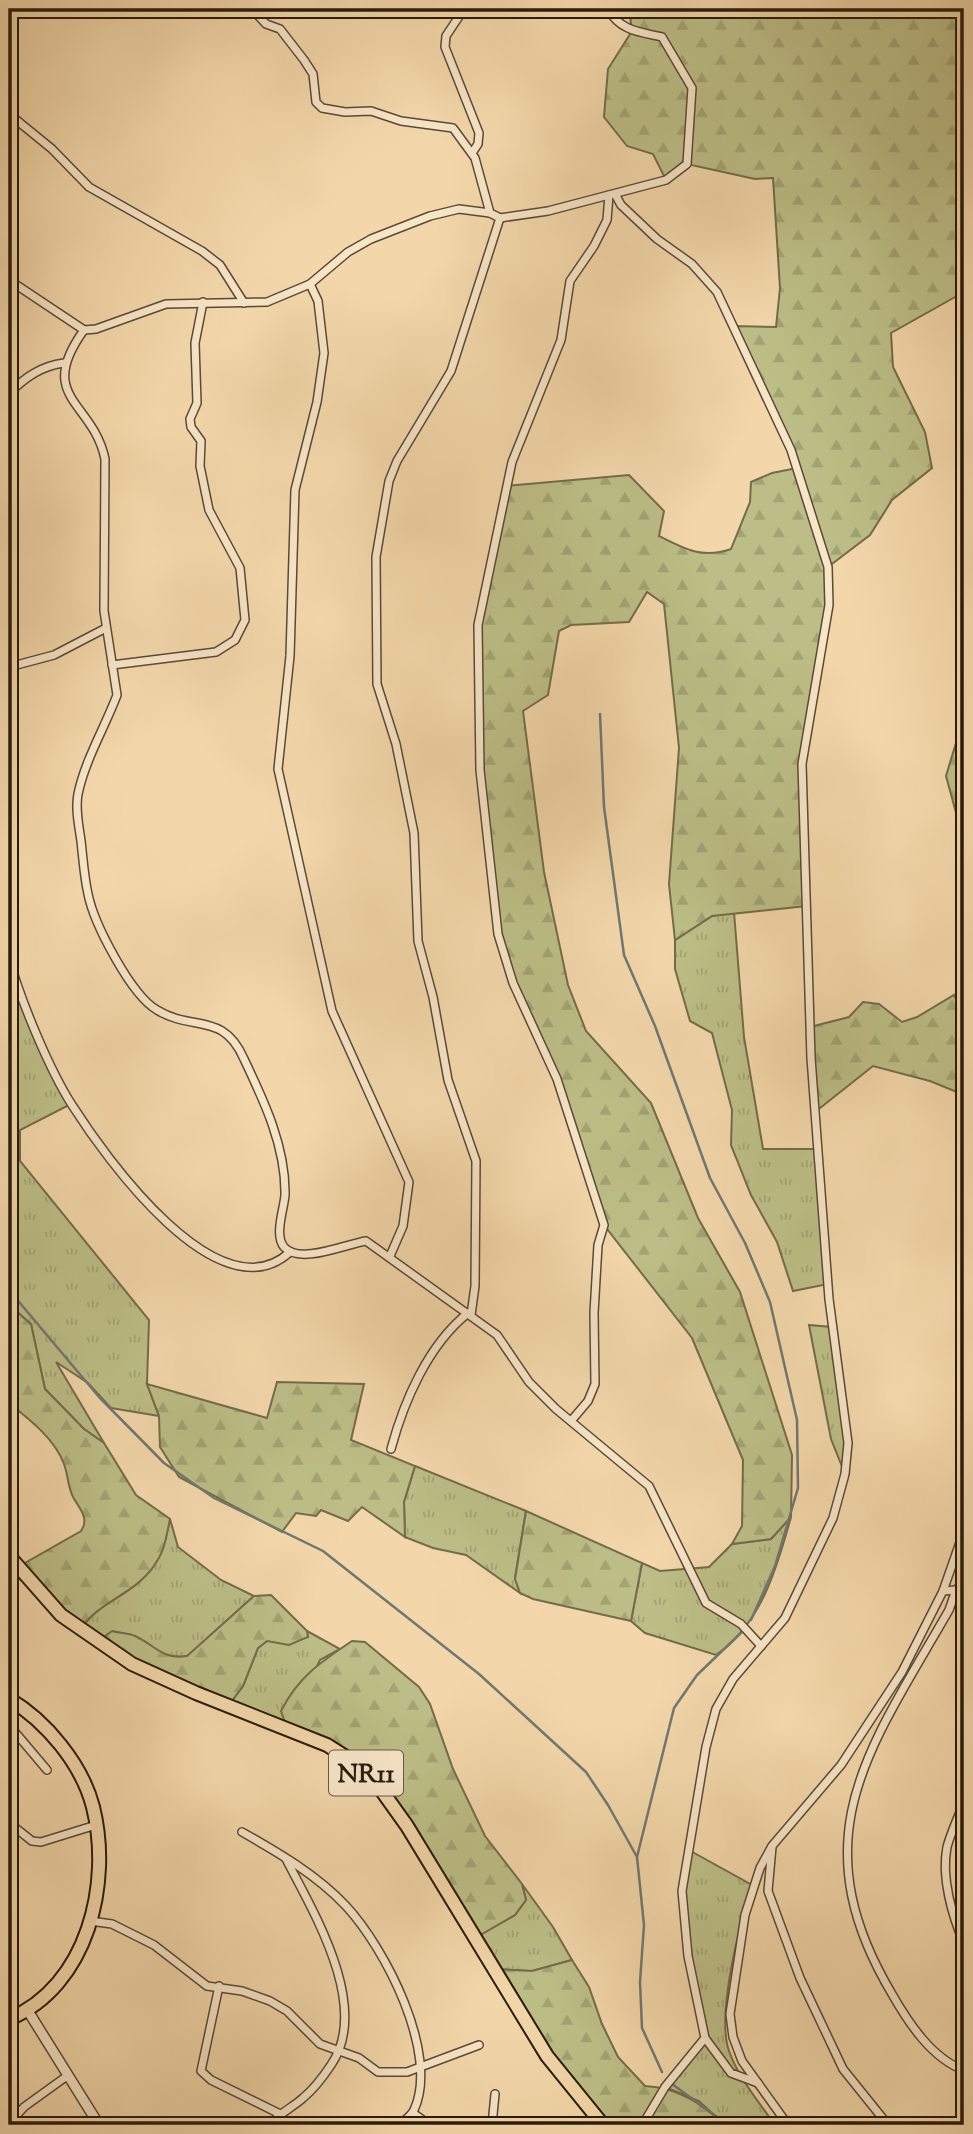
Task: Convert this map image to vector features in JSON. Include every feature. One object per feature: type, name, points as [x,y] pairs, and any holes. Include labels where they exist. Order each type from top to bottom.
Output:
[{"type":"highway","name":"NR11","points":[[9,1556],[61,1615],[132,1664],[196,1693],[327,1745],[357,1764],[377,1784],[407,1826],[547,2056],[603,2125]]},
{"type":"highway","points":[[9,1699],[50,1733],[72,1763],[92,1805],[100,1872],[98,1895],[73,1960],[54,1985],[28,2011],[9,2019]]},
{"type":"street","points":[[252,9],[266,24],[280,29],[304,60],[313,74],[316,102],[322,108],[345,113],[372,111],[401,121],[453,128],[472,153],[490,213]]},
{"type":"street","points":[[464,9],[446,36],[445,47],[479,133],[478,144],[472,153]]},
{"type":"street","points":[[9,280],[84,330],[125,321],[166,304],[267,302],[310,284],[348,252],[430,216],[459,209],[490,213],[500,218],[548,211],[666,180],[687,164],[692,88],[662,37],[632,31],[618,23],[608,9]]},
{"type":"street","points":[[9,114],[52,149],[89,187],[202,251],[220,265],[244,303]]},
{"type":"street","points":[[571,1421],[588,1401],[595,1384],[594,1313],[598,1245],[604,1225],[557,1079],[513,983],[498,934],[480,770],[478,625],[512,462],[561,340],[570,281],[594,246],[607,220],[612,195]]},
{"type":"street","points":[[612,195],[639,222],[692,264],[717,292],[791,450],[828,567],[829,605],[803,744],[806,946],[823,1232],[848,1443],[845,1474],[833,1518],[785,1618],[733,1679],[716,1709],[687,1849],[682,1903],[688,1956],[705,2038],[731,2073],[758,2083]]},
{"type":"street","points":[[391,1449],[400,1416],[438,1345],[469,1314],[474,1303],[476,1161],[448,1080],[433,997],[418,942],[414,833],[396,744],[377,684],[376,557],[389,481],[397,461],[451,371],[500,218]]},
{"type":"street","points":[[310,284],[318,302],[324,353],[317,402],[295,490],[290,656],[277,757],[279,782],[332,1011],[409,1182],[403,1226],[390,1256]]},
{"type":"street","points":[[112,665],[216,652],[235,640],[245,620],[240,568],[209,510],[200,466],[201,441],[191,427],[190,419],[197,403],[195,343],[203,302]]},
{"type":"street","points":[[84,330],[64,363],[66,385],[101,445],[105,459],[106,628],[118,685],[117,695],[77,797],[88,896],[128,982],[142,1000],[172,1017],[210,1024],[233,1038],[275,1131],[285,1194],[281,1237],[290,1252]]},
{"type":"street","points":[[9,393],[27,376],[51,365],[64,363]]},
{"type":"street","points":[[9,667],[54,655],[106,628]]},
{"type":"street","points":[[9,958],[25,1005],[71,1104],[125,1177],[168,1224],[224,1262],[245,1268],[273,1265],[290,1252],[312,1254],[366,1241],[390,1256],[496,1335],[529,1382],[652,1489],[706,1603],[741,1624],[761,1646]]},
{"type":"street","points":[[788,2125],[735,2049],[730,2014],[745,1915],[760,1868],[772,1846],[841,1765],[902,1672],[943,1591],[964,1531]]},
{"type":"street","points":[[964,1581],[868,1758],[854,1792],[846,1844],[853,1896],[878,1971],[902,2011],[933,2050],[964,2070]]},
{"type":"street","points":[[943,1591],[960,1592]]},
{"type":"street","points":[[9,1725],[47,1770]]},
{"type":"street","points":[[964,1801],[960,1823],[947,1848],[946,1869],[964,1942]]},
{"type":"street","points":[[9,1827],[13,1826],[32,1841],[41,1842],[96,1825]]},
{"type":"street","points":[[242,1832],[326,1887],[361,1926],[390,1974],[406,2010],[422,2067],[413,2113],[399,2125]]},
{"type":"street","points":[[772,1846],[768,1891],[800,1979],[842,2069],[888,2125]]},
{"type":"street","points":[[270,2125],[280,2114],[304,2098],[320,2080],[339,2049],[346,2006],[345,1992],[316,1920],[285,1859]]},
{"type":"street","points":[[90,1921],[112,1924],[154,1945],[197,1981],[242,1991],[280,2006],[320,2044],[339,2049],[387,2074],[422,2067],[479,2045]]},
{"type":"street","points":[[219,1986],[201,2071],[211,2080],[280,2114]]},
{"type":"street","points":[[28,2011],[99,2125]]},
{"type":"street","points":[[638,2125],[646,2119],[664,2087],[705,2038]]},
{"type":"street","points":[[9,2124],[23,2107],[67,2076]]},
{"type":"street","points":[[492,2125],[495,2094]]},
{"type":"street","points":[[413,2113],[430,2125]]},
{"type":"green space","points":[[629,9],[964,9],[964,292],[891,333],[893,367],[925,432],[932,468],[892,500],[870,535],[828,567],[829,605],[803,744],[806,906],[712,916],[675,940],[669,884],[679,748],[664,604],[647,592],[629,622],[571,625],[559,631],[548,695],[523,711],[544,872],[568,985],[586,1031],[651,1103],[698,1218],[740,1292],[792,1455],[791,1517],[771,1539],[732,1544],[742,1526],[743,1460],[692,1338],[604,1225],[557,1079],[504,954],[480,770],[478,625],[505,486],[629,475],[664,511],[659,536],[694,551],[711,553],[731,549],[750,502],[751,482],[772,473],[797,468],[736,326],[776,327],[780,288],[773,178],[755,179],[687,164],[666,180],[653,154],[627,146],[604,117],[608,69],[632,31]]},
{"type":"green space","points":[[964,689],[964,888],[960,882],[958,820],[946,776],[959,733]]},
{"type":"green space","points":[[734,912],[744,1037],[763,1149],[817,1149],[828,1284],[793,1291],[777,1242],[751,1195],[731,1145],[732,1110],[712,1033],[690,1021],[675,969],[675,940],[712,916]]},
{"type":"green space","points":[[9,958],[25,1005],[71,1104],[20,1130],[20,1161],[149,1320],[147,1384],[159,1416],[111,1408],[88,1383],[56,1362],[104,1443],[84,1429],[45,1389],[31,1324],[9,1305]]},
{"type":"green space","points":[[954,995],[964,1013],[964,1095],[930,1081],[873,1066],[815,1112],[810,1027],[849,1017],[863,1002],[879,1004],[902,1022],[917,1017]]},
{"type":"green space","points":[[9,1305],[31,1324],[45,1389],[84,1429],[104,1443],[136,1495],[170,1519],[162,1551],[149,1572],[98,1611],[80,1630],[18,1567],[81,1531],[84,1522],[83,1513],[71,1493],[60,1455],[41,1430],[9,1403]]},
{"type":"green space","points":[[809,1325],[832,1327],[845,1406],[845,1474],[831,1439]]},
{"type":"green space","points":[[277,1382],[364,1384],[351,1440],[415,1466],[404,1502],[405,1537],[362,1507],[348,1521],[321,1510],[316,1516],[296,1513],[282,1532],[179,1477],[160,1447],[159,1416],[147,1384],[267,1418]]},
{"type":"green space","points":[[415,1466],[526,1511],[515,1578],[520,1593],[466,1555],[433,1548],[405,1537],[404,1502]]},
{"type":"green space","points":[[526,1511],[642,1563],[631,1621],[533,1599],[520,1593],[515,1579]]},
{"type":"green space","points":[[791,1517],[773,1575],[756,1611],[745,1628],[716,1655],[645,1633],[631,1621],[642,1563],[660,1571],[709,1567],[732,1544],[771,1539]]},
{"type":"green space","points":[[170,1519],[178,1547],[221,1580],[254,1596],[188,1656],[166,1655],[134,1636],[98,1641],[80,1630],[93,1615],[131,1588],[152,1568],[163,1545]]},
{"type":"green space","points":[[271,1595],[307,1631],[308,1637],[289,1645],[267,1641],[258,1648],[243,1686],[228,1706],[98,1641],[112,1631],[135,1636],[171,1656],[187,1656],[254,1596]]},
{"type":"green space","points":[[307,1631],[340,1649],[320,1660],[287,1728],[228,1706],[243,1686],[258,1648],[267,1641],[308,1637]]},
{"type":"green space","points":[[352,1641],[365,1642],[419,1687],[430,1704],[453,1769],[485,1836],[522,1884],[526,1900],[515,1915],[475,1938],[357,1764],[287,1728],[281,1711],[295,1689],[321,1663]]},
{"type":"green space","points":[[687,1849],[752,1885],[727,1992],[726,2035],[729,2051],[738,2071],[775,2125],[725,2125],[699,2101],[665,2087],[705,2038],[682,1903]]},
{"type":"green space","points":[[522,1884],[553,1927],[572,1960],[532,1971],[494,1969],[475,1938],[515,1915],[526,1900]]},
{"type":"green space","points":[[572,1960],[589,1987],[602,2024],[618,2057],[645,2086],[679,2093],[725,2125],[603,2125],[589,2111],[494,1969],[532,1971]]},
{"type":"waterway","points":[[600,714],[604,807],[624,955],[655,1026],[710,1178],[745,1243],[770,1302],[797,1420],[798,1488],[775,1566],[751,1620]]},
{"type":"waterway","points":[[9,1290],[99,1397],[164,1463],[214,1498],[323,1551],[479,1674],[586,1772],[637,1857],[644,1925],[640,1982],[642,2028],[662,2072]]},
{"type":"waterway","points":[[637,1857],[674,1708],[697,1675],[744,1630]]},
{"type":"waterway","points":[[672,2084],[728,2125]]}]
